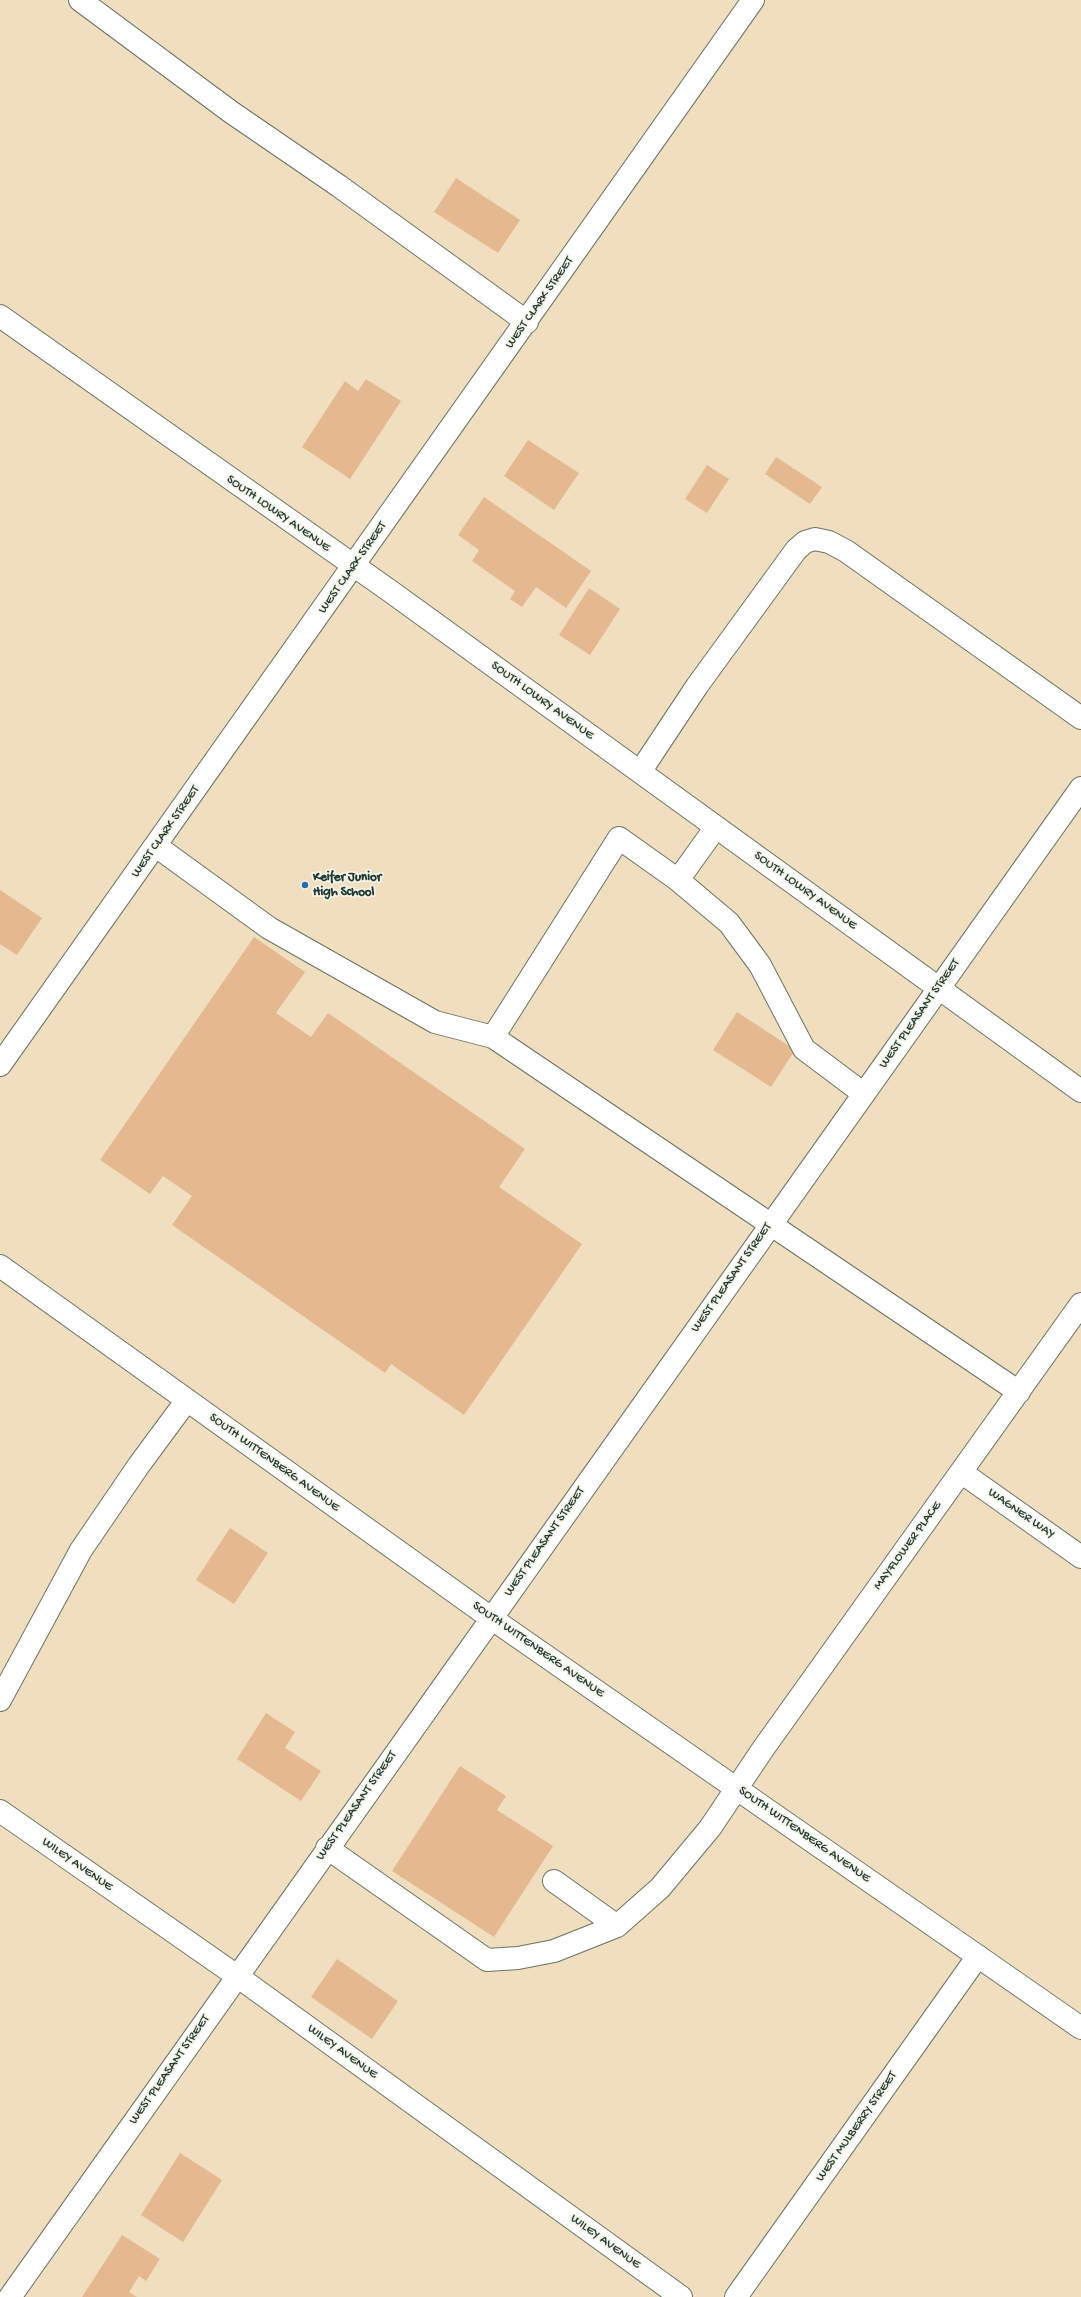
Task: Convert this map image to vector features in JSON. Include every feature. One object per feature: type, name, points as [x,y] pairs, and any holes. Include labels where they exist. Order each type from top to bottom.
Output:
[{"type":"street","points":[[80,0],[231,112],[346,190],[527,322]]},
{"type":"street","name":"WEST CLARK STREET","points":[[0,1065],[354,568],[753,0]]},
{"type":"street","name":"SOUTH LOWRY AVENUE","points":[[0,316],[640,772],[1081,1091]]},
{"type":"street","points":[[640,772],[697,686],[796,550],[805,542],[815,539],[829,542],[846,551],[1081,718]]},
{"type":"street","name":"WEST PLEASANT STREET","points":[[10,2297],[327,1848],[1081,788]]},
{"type":"street","points":[[678,880],[716,827]]},
{"type":"street","points":[[493,1037],[619,838],[678,880],[734,929],[760,965],[804,1049],[864,1094]]},
{"type":"street","points":[[156,846],[276,932],[435,1022],[493,1037],[1019,1392]]},
{"type":"street","name":"SOUTH WITTENBERG AVENUE","points":[[0,1266],[491,1618],[1081,2028]]},
{"type":"street","name":"MAYFLOWER PLACE","points":[[327,1848],[487,1960],[518,1958],[554,1951],[617,1926],[660,1888],[710,1828],[736,1788],[1081,1304]]},
{"type":"street","points":[[0,1700],[81,1550],[139,1465],[187,1400]]},
{"type":"street","name":"WAGNER WAY","points":[[961,1472],[1081,1557]]},
{"type":"street","name":"WILEY AVENUE","points":[[0,1811],[237,1976],[681,2297]]},
{"type":"street","points":[[554,1881],[617,1926]]},
{"type":"street","name":"WEST MULBERRY STREET","points":[[736,2297],[978,1956]]},
{"type":"building","points":[[456,178],[520,220],[498,253],[434,212]]},
{"type":"building","points":[[366,379],[401,401],[350,479],[302,447],[345,381],[358,391]]},
{"type":"building","points":[[528,440],[579,473],[554,510],[504,476]]},
{"type":"building","points":[[776,457],[822,487],[810,504],[765,474]]},
{"type":"building","points":[[707,465],[729,479],[707,513],[685,499]]},
{"type":"building","points":[[484,497],[591,571],[566,608],[536,587],[522,607],[510,599],[515,591],[472,561],[479,550],[458,535]]},
{"type":"building","points":[[589,588],[620,609],[590,655],[559,635]]},
{"type":"building","points":[[0,890],[42,918],[17,955],[0,944]]},
{"type":"building","points":[[254,937],[305,972],[276,1013],[311,1037],[328,1013],[525,1149],[499,1187],[582,1244],[464,1415],[391,1364],[385,1373],[172,1225],[192,1196],[163,1176],[150,1194],[100,1160]]},
{"type":"building","points":[[737,1012],[795,1050],[771,1087],[713,1050]]},
{"type":"building","points":[[230,1528],[268,1553],[234,1604],[196,1580]]},
{"type":"building","points":[[266,1713],[295,1732],[285,1748],[321,1771],[301,1801],[237,1759]]},
{"type":"building","points":[[460,1766],[506,1796],[497,1810],[553,1846],[494,1937],[392,1871]]},
{"type":"building","points":[[337,1959],[398,2001],[372,2039],[311,1997]]},
{"type":"building","points":[[180,2153],[222,2180],[183,2242],[141,2215]]},
{"type":"building","points":[[122,2235],[160,2259],[146,2281],[139,2276],[129,2292],[137,2297],[82,2297]]},
{"type":"place","name":"Keifer Junior High School","points":[[305,885]]}]
